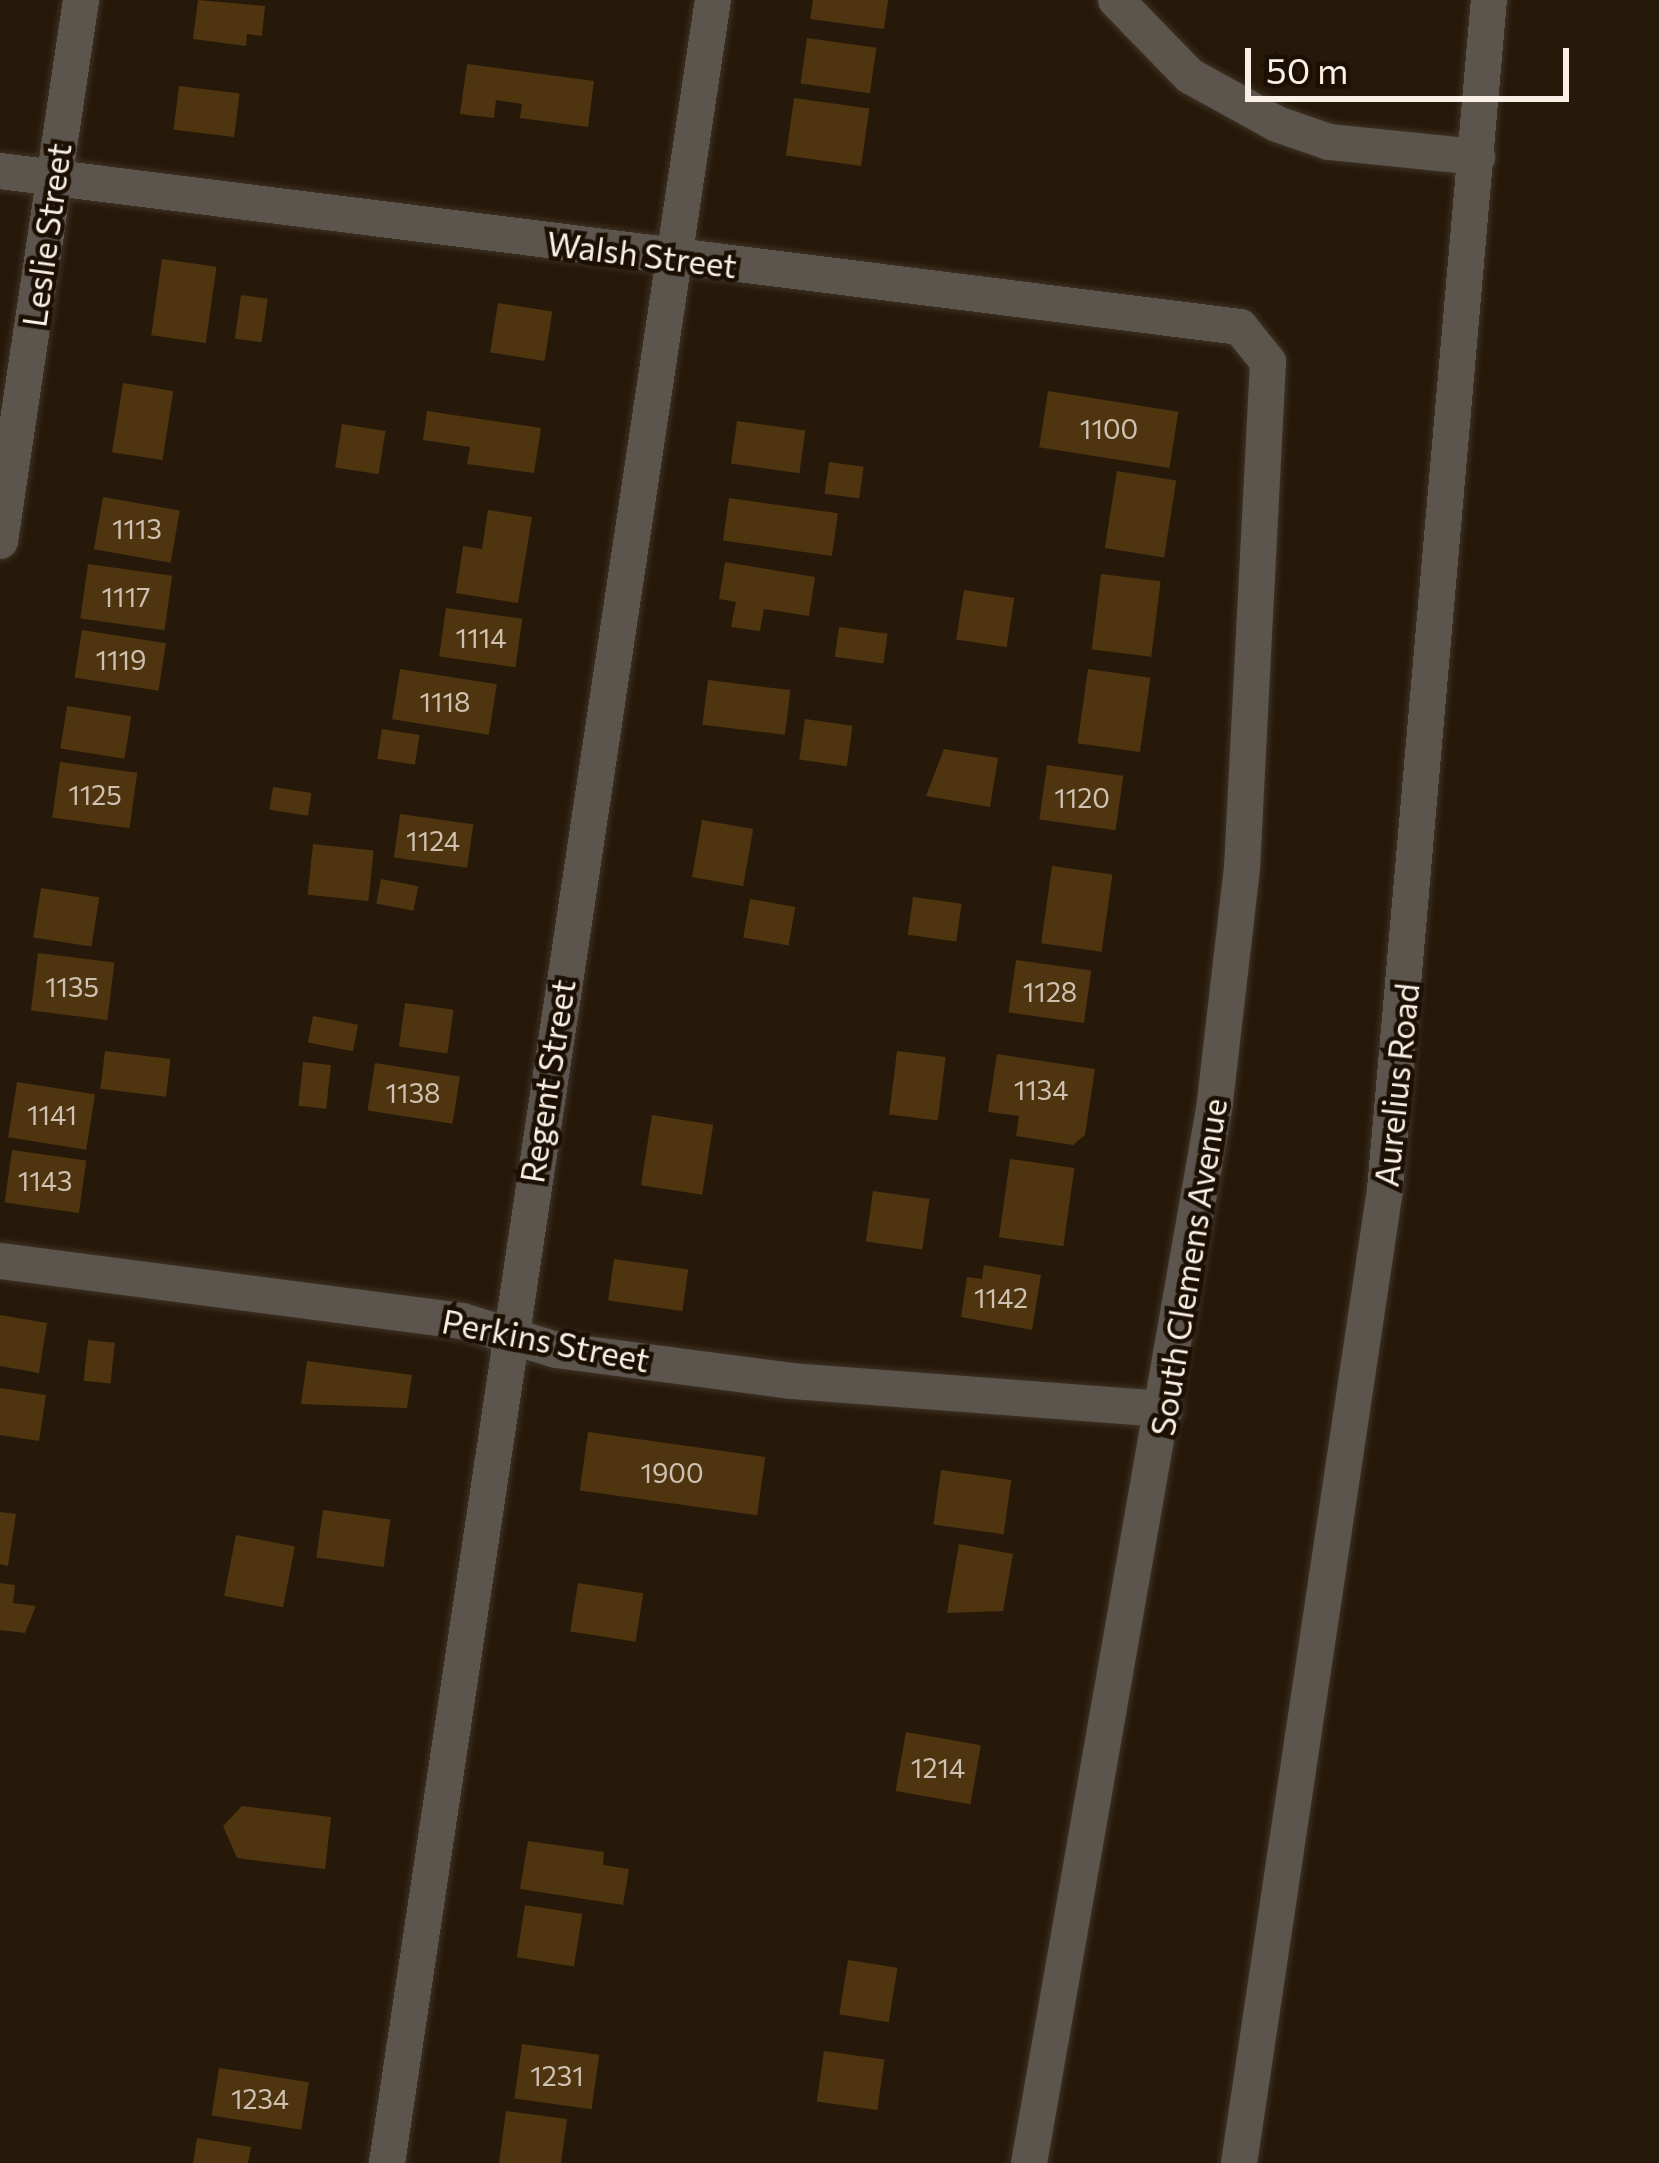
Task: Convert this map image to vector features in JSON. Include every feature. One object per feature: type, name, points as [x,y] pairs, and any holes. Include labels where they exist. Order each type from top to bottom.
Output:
[{"type":"street","name":"Leslie Street","points":[[0,542],[81,0]]},
{"type":"street","name":"Regent Street","points":[[387,2163],[712,0]]},
{"type":"street","points":[[1116,0],[1190,76],[1277,124],[1329,142],[1477,157]]},
{"type":"street","name":"Aurelius Road","points":[[1239,2163],[1385,1190],[1489,0]]},
{"type":"street","name":"Walsh Street","points":[[0,171],[1240,327],[1268,362]]},
{"type":"street","name":"South Clemens Avenue","points":[[1029,2163],[1165,1409],[1242,868],[1268,362]]},
{"type":"street","name":"Perkins Street","points":[[0,1261],[509,1334],[791,1381],[1165,1409]]},
{"type":"building","points":[[198,0],[265,6],[262,36],[247,34],[246,46],[193,39]]},
{"type":"building","points":[[813,0],[888,0],[884,29],[810,19]]},
{"type":"building","points":[[807,38],[876,48],[870,93],[801,84]]},
{"type":"building","points":[[467,64],[594,81],[588,127],[520,118],[522,104],[496,100],[494,118],[460,114]]},
{"type":"building","points":[[179,86],[240,93],[234,137],[174,130]]},
{"type":"building","points":[[794,98],[869,109],[861,166],[786,155]]},
{"type":"building","points":[[162,259],[216,267],[206,343],[151,335]]},
{"type":"building","points":[[241,295],[268,299],[262,342],[235,339]]},
{"type":"building","points":[[498,303],[552,312],[545,361],[490,352]]},
{"type":"building","points":[[123,383],[173,391],[162,460],[112,452]]},
{"type":"building","points":[[1048,391],[1178,412],[1169,468],[1039,447]]},
{"type":"building","points":[[427,411],[541,428],[534,473],[467,464],[470,447],[423,440]]},
{"type":"building","points":[[737,421],[805,431],[799,473],[731,464]]},
{"type":"building","points":[[342,424],[385,431],[379,474],[335,467]]},
{"type":"building","points":[[829,462],[864,467],[859,499],[825,494]]},
{"type":"building","points":[[1117,471],[1176,480],[1164,557],[1105,548]]},
{"type":"building","points":[[103,497],[180,511],[171,563],[94,549]]},
{"type":"building","points":[[729,498],[838,513],[832,556],[723,541]]},
{"type":"building","points":[[488,510],[532,517],[518,603],[456,593],[463,546],[482,549]]},
{"type":"building","points":[[725,562],[815,577],[809,616],[764,609],[760,631],[731,627],[736,602],[719,599]]},
{"type":"building","points":[[88,564],[172,576],[165,630],[80,618]]},
{"type":"building","points":[[1101,574],[1161,581],[1151,657],[1092,649]]},
{"type":"building","points":[[964,590],[1014,598],[1007,647],[956,639]]},
{"type":"building","points":[[446,608],[522,619],[515,667],[439,657]]},
{"type":"building","points":[[839,627],[888,634],[883,664],[835,657]]},
{"type":"building","points":[[82,630],[166,643],[158,691],[74,677]]},
{"type":"building","points":[[400,669],[497,684],[489,735],[392,719]]},
{"type":"building","points":[[1088,669],[1150,678],[1140,752],[1078,743]]},
{"type":"building","points":[[708,680],[790,690],[785,735],[703,725]]},
{"type":"building","points":[[67,706],[131,716],[124,759],[60,748]]},
{"type":"building","points":[[805,719],[853,726],[847,766],[799,760]]},
{"type":"building","points":[[382,729],[420,735],[415,765],[377,759]]},
{"type":"building","points":[[944,749],[998,758],[990,807],[926,796]]},
{"type":"building","points":[[60,762],[137,773],[129,828],[52,817]]},
{"type":"building","points":[[1047,765],[1123,776],[1116,830],[1039,819]]},
{"type":"building","points":[[273,787],[312,793],[308,816],[269,810]]},
{"type":"building","points":[[400,814],[473,824],[467,868],[394,858]]},
{"type":"building","points":[[702,820],[753,829],[743,886],[692,877]]},
{"type":"building","points":[[313,844],[374,850],[368,901],[308,895]]},
{"type":"building","points":[[1052,866],[1112,874],[1102,952],[1041,943]]},
{"type":"building","points":[[381,879],[418,886],[414,911],[376,904]]},
{"type":"building","points":[[41,888],[99,897],[91,947],[33,937]]},
{"type":"building","points":[[913,897],[962,904],[956,941],[908,935]]},
{"type":"building","points":[[750,899],[795,907],[789,945],[743,937]]},
{"type":"building","points":[[38,953],[114,962],[107,1020],[31,1011]]},
{"type":"building","points":[[1016,960],[1091,971],[1084,1023],[1009,1012]]},
{"type":"building","points":[[405,1003],[454,1010],[447,1053],[399,1047]]},
{"type":"building","points":[[313,1016],[358,1025],[353,1051],[308,1043]]},
{"type":"building","points":[[105,1051],[171,1059],[166,1097],[100,1089]]},
{"type":"building","points":[[897,1051],[946,1057],[938,1120],[889,1115]]},
{"type":"building","points":[[997,1054],[1095,1069],[1085,1135],[1073,1145],[1016,1136],[1019,1116],[988,1112]]},
{"type":"building","points":[[303,1062],[331,1065],[326,1109],[298,1106]]},
{"type":"building","points":[[375,1063],[460,1076],[452,1124],[367,1110]]},
{"type":"building","points":[[17,1082],[95,1094],[86,1150],[8,1137]]},
{"type":"building","points":[[652,1115],[713,1125],[702,1195],[641,1185]]},
{"type":"building","points":[[12,1150],[86,1160],[79,1213],[5,1202]]},
{"type":"building","points":[[1010,1159],[1074,1168],[1063,1246],[999,1237]]},
{"type":"building","points":[[873,1191],[929,1199],[922,1249],[866,1242]]},
{"type":"building","points":[[614,1259],[688,1269],[682,1311],[608,1301]]},
{"type":"building","points":[[984,1265],[1041,1275],[1032,1330],[961,1317],[967,1277],[982,1279]]},
{"type":"building","points":[[0,1315],[47,1323],[39,1373],[0,1366]]},
{"type":"building","points":[[88,1340],[115,1343],[111,1384],[84,1381]]},
{"type":"building","points":[[307,1361],[412,1375],[407,1408],[301,1404]]},
{"type":"building","points":[[0,1388],[46,1395],[39,1441],[0,1435]]},
{"type":"building","points":[[588,1432],[765,1457],[757,1515],[580,1490]]},
{"type":"building","points":[[941,1470],[1011,1480],[1004,1534],[933,1524]]},
{"type":"building","points":[[323,1510],[390,1519],[384,1567],[316,1558]]},
{"type":"building","points":[[0,1512],[16,1514],[8,1566],[0,1564]]},
{"type":"building","points":[[236,1535],[295,1546],[283,1607],[224,1596]]},
{"type":"building","points":[[959,1544],[1013,1554],[1003,1611],[947,1613]]},
{"type":"building","points":[[0,1583],[15,1585],[13,1603],[36,1606],[25,1633],[0,1630]]},
{"type":"building","points":[[578,1583],[643,1593],[636,1642],[570,1631]]},
{"type":"building","points":[[906,1732],[981,1745],[970,1804],[896,1791]]},
{"type":"building","points":[[242,1806],[331,1817],[325,1869],[237,1858],[223,1826]]},
{"type":"building","points":[[528,1841],[604,1852],[603,1865],[629,1869],[623,1905],[520,1889]]},
{"type":"building","points":[[525,1905],[582,1914],[574,1966],[517,1957]]},
{"type":"building","points":[[848,1960],[897,1968],[889,2022],[839,2014]]},
{"type":"building","points":[[522,2044],[599,2055],[592,2109],[514,2098]]},
{"type":"building","points":[[824,2051],[884,2059],[877,2110],[817,2102]]},
{"type":"building","points":[[219,2068],[309,2082],[301,2130],[211,2115]]},
{"type":"building","points":[[506,2111],[567,2119],[561,2163],[499,2163]]},
{"type":"building","points":[[197,2138],[251,2147],[248,2163],[193,2163]]}]
